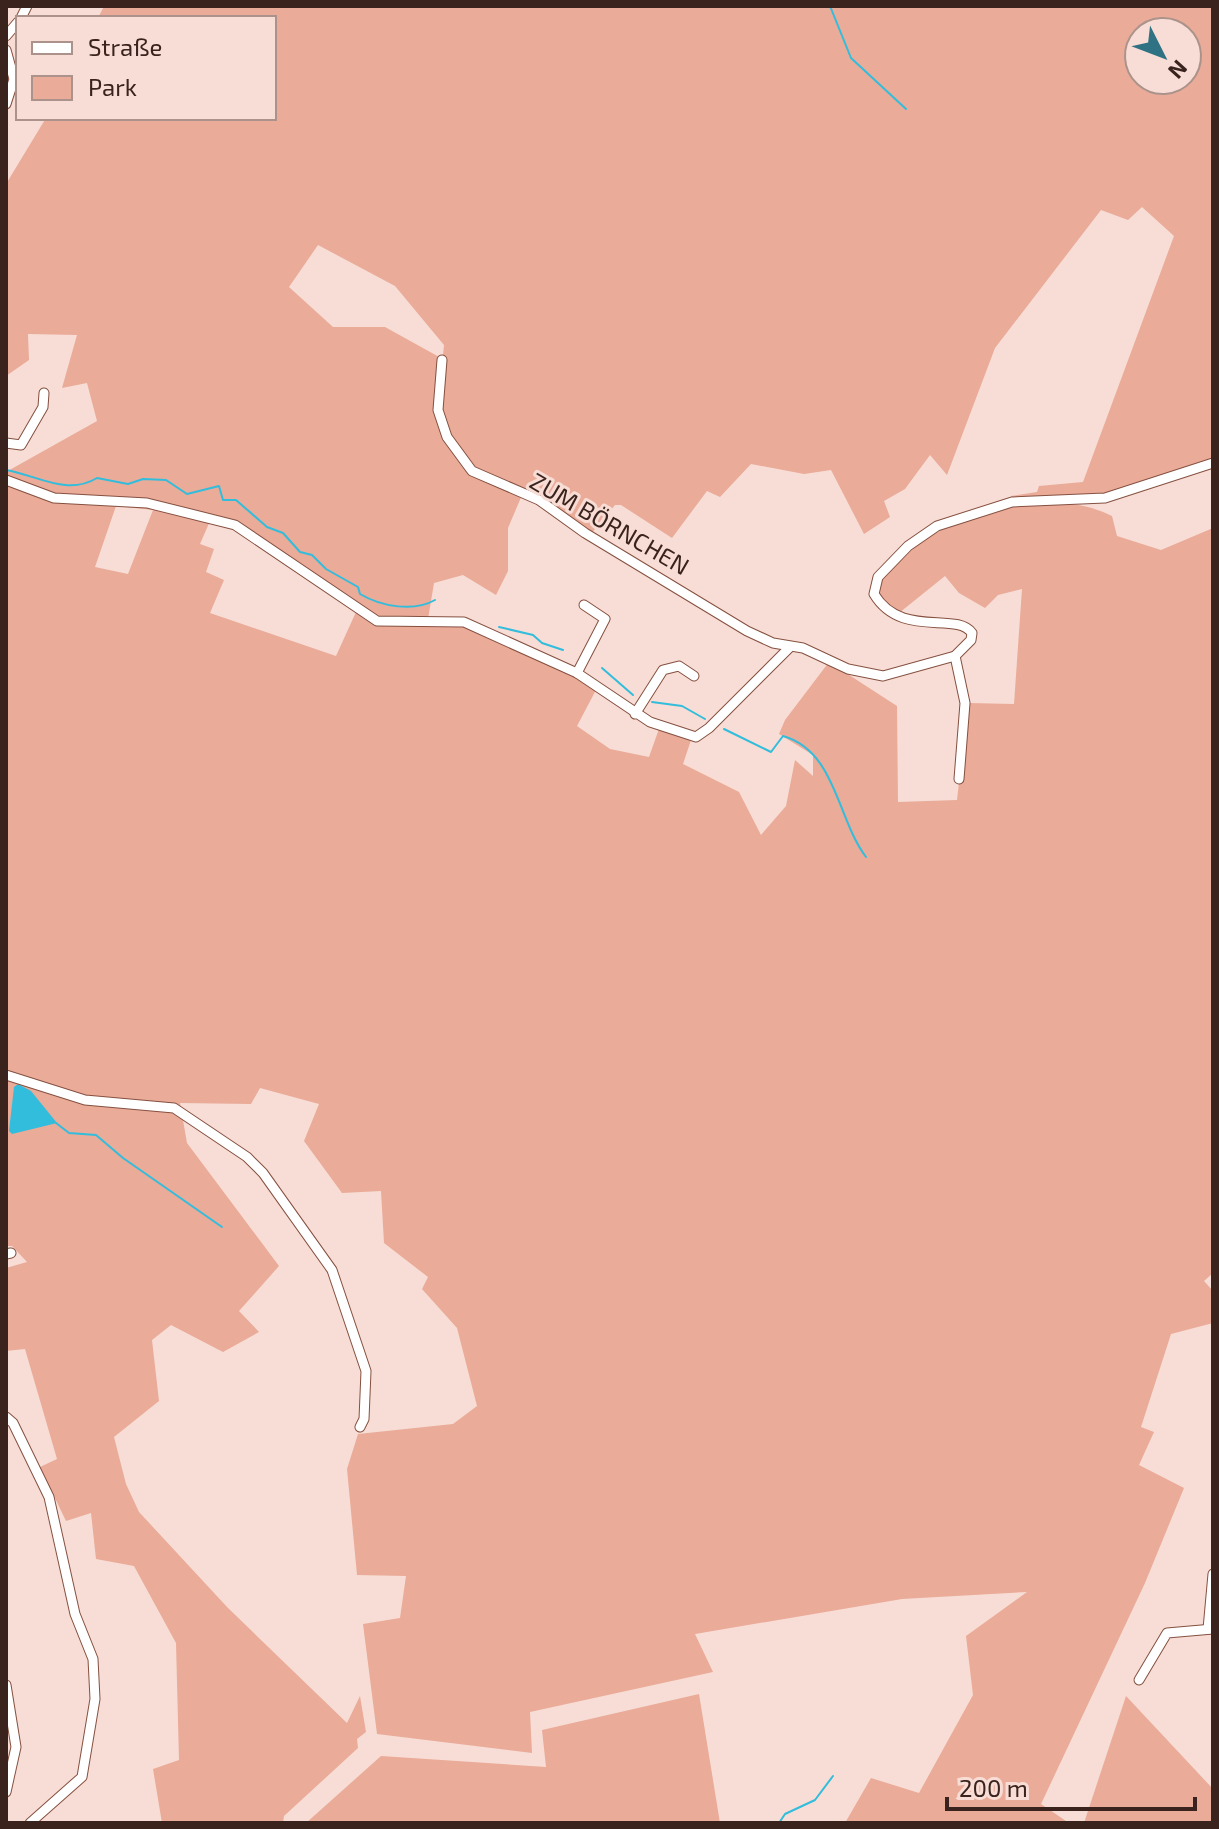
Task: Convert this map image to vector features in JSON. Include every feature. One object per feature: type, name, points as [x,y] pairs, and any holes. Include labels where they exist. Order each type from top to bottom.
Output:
[{"type":"street","points":[[6,50],[14,79],[6,104]]},
{"type":"street","name":"ZUM BÖRNCHEN","points":[[442,360],[438,410],[447,437],[477,475],[539,500],[585,533],[747,631],[789,648],[803,648],[848,669],[883,676],[955,656]]},
{"type":"street","points":[[6,443],[21,445],[43,407],[44,393]]},
{"type":"street","points":[[959,779],[965,703],[955,656],[971,640],[968,627],[916,623],[901,617],[879,603],[874,594],[878,577],[908,546],[937,526],[1012,502],[1105,498],[1213,463]]},
{"type":"street","points":[[6,480],[54,498],[147,503],[235,525],[377,621],[458,620],[577,673],[635,714],[696,737],[709,728],[789,648]]},
{"type":"street","points":[[577,673],[605,619],[584,605]]},
{"type":"street","points":[[635,714],[663,670],[679,666],[694,676]]},
{"type":"street","points":[[6,1075],[85,1100],[174,1108],[247,1157],[263,1173],[332,1270],[366,1371],[364,1419],[360,1427]]},
{"type":"street","points":[[6,1417],[13,1423],[49,1497],[75,1614],[93,1659],[95,1699],[82,1777],[30,1823]]},
{"type":"street","points":[[1139,1680],[1167,1633],[1211,1629],[1213,1574]]},
{"type":"street","points":[[6,1685],[16,1747],[6,1792]]},
{"type":"green space","points":[[104,6],[1213,6],[1213,461],[1106,496],[1011,500],[1011,496],[1037,492],[1039,486],[1083,482],[1174,236],[1142,207],[1128,220],[1101,210],[995,348],[947,475],[930,455],[905,489],[884,501],[890,517],[864,534],[831,470],[804,474],[751,464],[720,497],[707,491],[672,538],[621,505],[615,505],[591,534],[556,510],[478,474],[449,431],[441,403],[448,435],[475,475],[485,482],[522,495],[508,528],[508,571],[496,595],[463,575],[434,583],[428,619],[469,627],[516,644],[597,688],[577,726],[610,749],[649,757],[660,726],[692,737],[683,764],[739,792],[761,835],[786,806],[795,760],[813,776],[813,755],[779,734],[785,720],[829,662],[897,706],[898,802],[957,800],[968,703],[1014,704],[1022,589],[998,595],[985,608],[959,593],[945,576],[899,613],[879,596],[878,588],[883,578],[932,535],[962,520],[993,510],[1049,503],[1101,511],[1112,516],[1117,536],[1161,550],[1213,528],[1213,1273],[1204,1281],[1213,1291],[1213,1323],[1171,1334],[1141,1427],[1154,1432],[1139,1465],[1184,1488],[1145,1583],[1041,1804],[1069,1823],[845,1823],[871,1778],[919,1793],[973,1695],[966,1636],[1027,1592],[902,1599],[695,1634],[713,1672],[530,1712],[532,1753],[377,1734],[363,1624],[400,1618],[406,1576],[357,1575],[347,1469],[358,1434],[453,1424],[477,1406],[457,1328],[422,1289],[428,1277],[384,1243],[381,1191],[342,1193],[304,1141],[319,1104],[260,1088],[251,1104],[180,1103],[187,1143],[279,1266],[239,1311],[259,1332],[223,1352],[171,1325],[152,1340],[159,1401],[114,1437],[126,1484],[139,1512],[228,1608],[347,1723],[360,1696],[366,1732],[357,1739],[358,1748],[284,1816],[283,1823],[162,1823],[153,1769],[179,1760],[176,1643],[134,1566],[96,1559],[91,1513],[66,1521],[40,1467],[57,1459],[25,1349],[6,1351],[6,1268],[27,1262],[12,1246],[6,1246],[6,472],[97,421],[87,383],[62,388],[77,335],[28,334],[29,360],[6,376],[6,184],[45,120],[276,120],[276,16],[99,16]],"holes":[[[318,245],[395,286],[444,345],[440,388],[441,358],[385,327],[333,327],[289,287]],[[116,506],[153,510],[128,574],[95,567]],[[210,521],[234,528],[356,612],[336,656],[210,613],[224,580],[206,572],[214,549],[200,544]]]},
{"type":"green space","points":[[699,1694],[720,1823],[306,1823],[381,1756],[546,1767],[542,1730]]},
{"type":"green space","points":[[1126,1696],[1213,1789],[1213,1823],[1084,1823]]},
{"type":"water","points":[[18,1084],[31,1091],[57,1123],[12,1134],[9,1131],[14,1087]]},
{"type":"waterway","points":[[830,6],[851,58],[906,109]]},
{"type":"waterway","points":[[6,470],[64,485],[86,483],[97,478],[128,484],[143,479],[166,480],[187,494],[219,486],[223,500],[236,500],[267,527],[283,533],[300,552],[312,555],[326,569],[358,587],[360,594],[378,602],[408,607],[435,600]]},
{"type":"waterway","points":[[499,627],[533,635],[542,643],[563,650]]},
{"type":"waterway","points":[[602,668],[633,695]]},
{"type":"waterway","points":[[652,702],[682,706],[705,719]]},
{"type":"waterway","points":[[724,729],[771,752],[783,736],[801,744],[825,771],[856,842],[866,857]]},
{"type":"waterway","points":[[56,1123],[69,1133],[96,1135],[123,1158],[222,1227]]},
{"type":"waterway","points":[[779,1823],[785,1814],[815,1800],[833,1776]]}]
